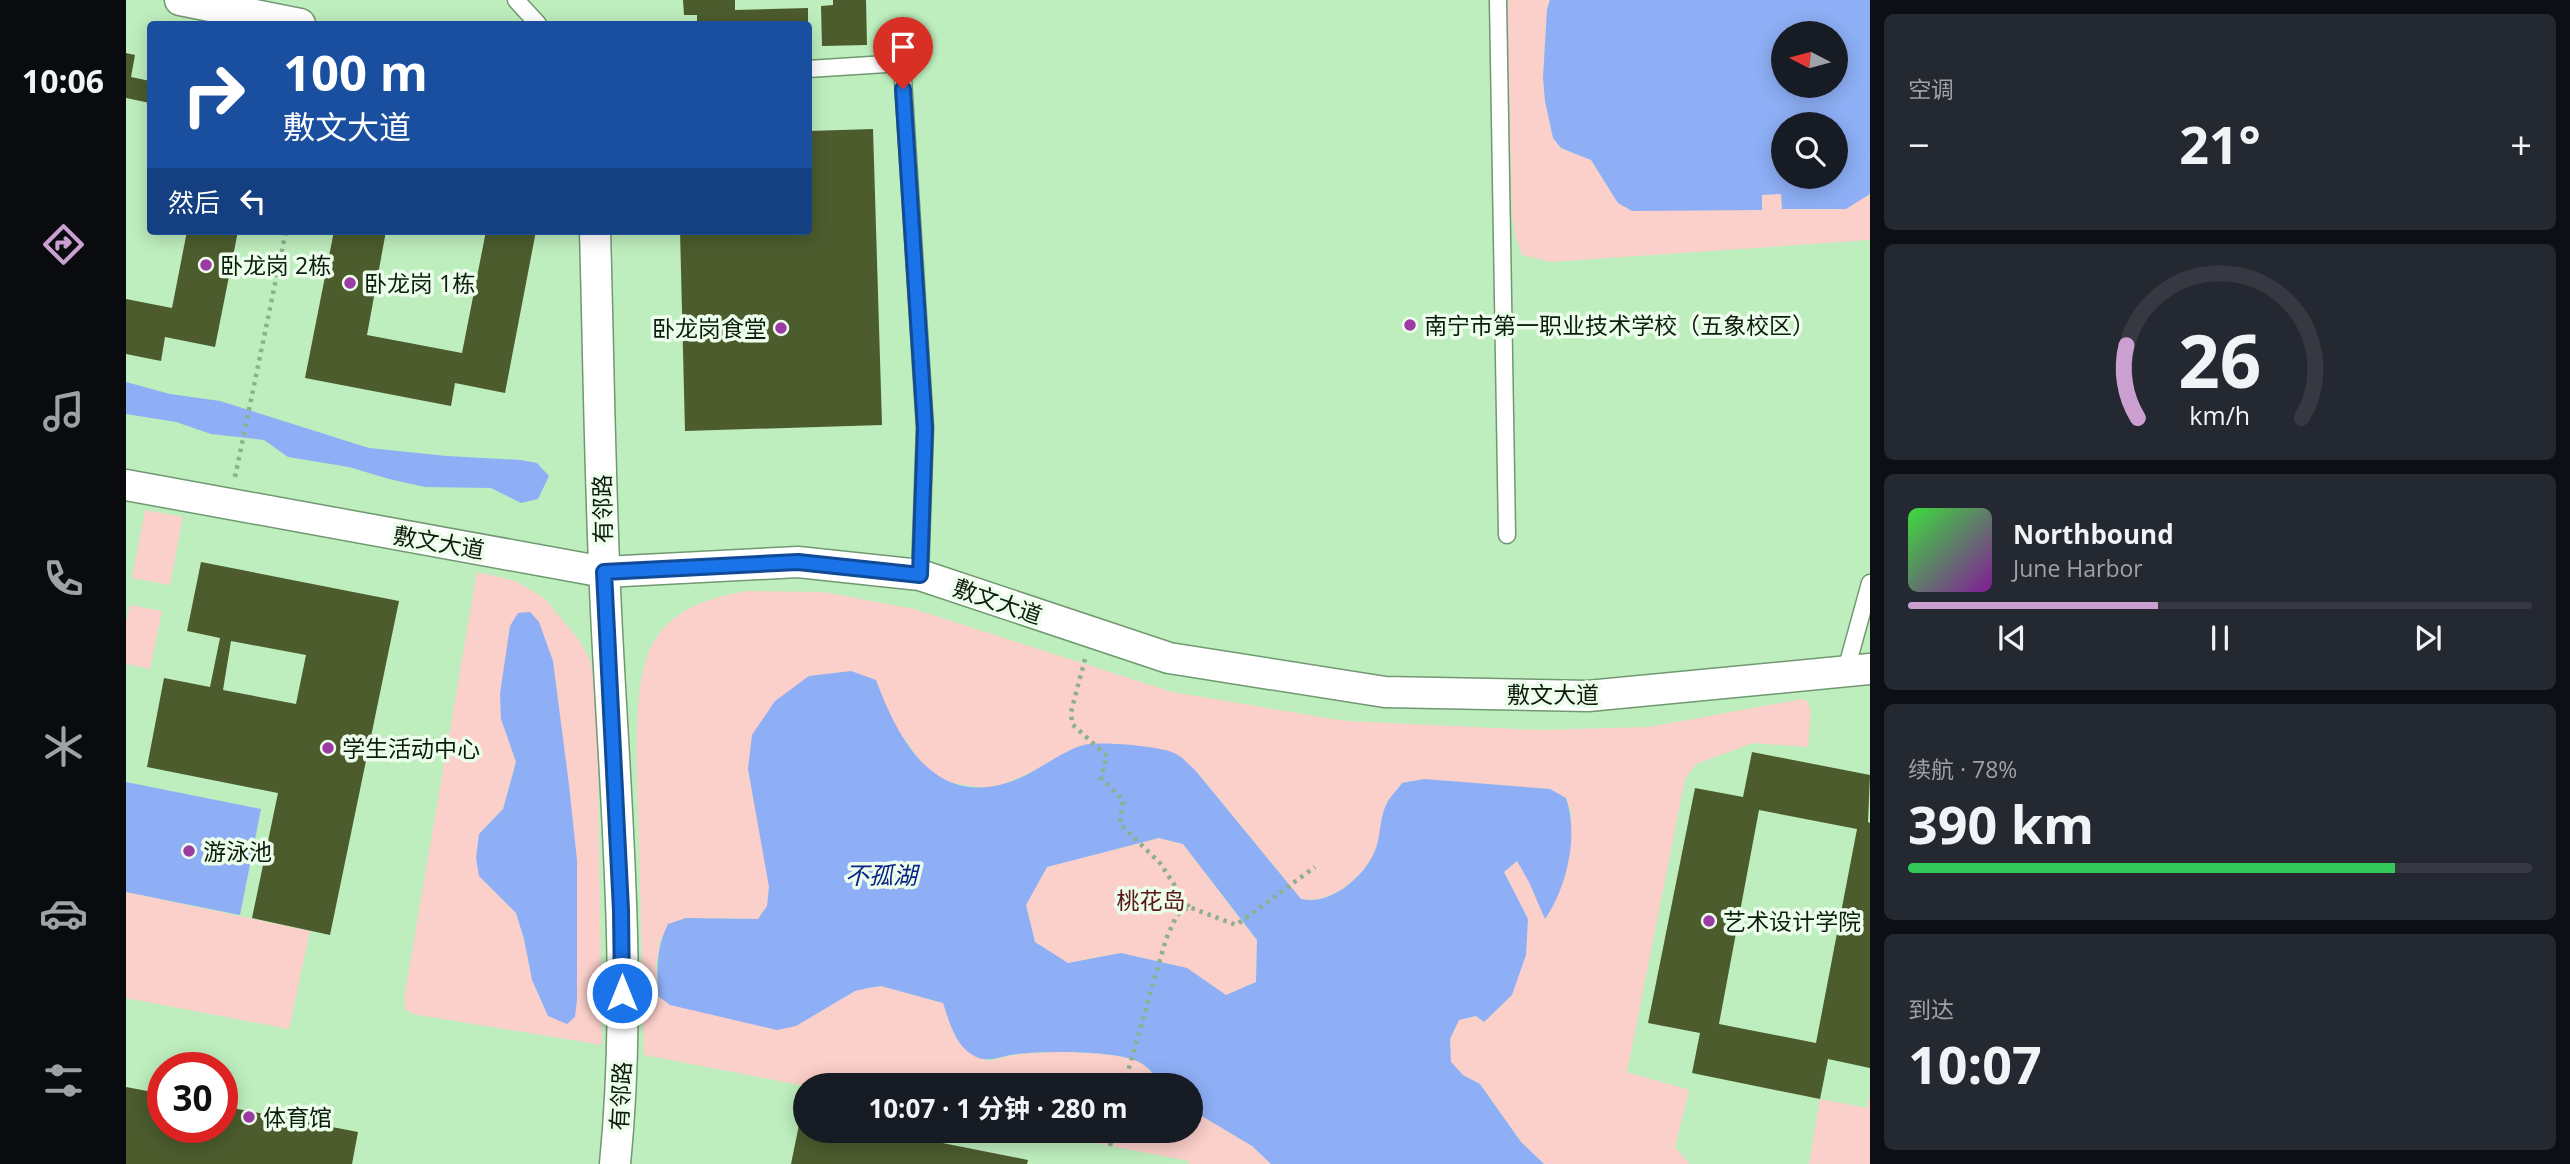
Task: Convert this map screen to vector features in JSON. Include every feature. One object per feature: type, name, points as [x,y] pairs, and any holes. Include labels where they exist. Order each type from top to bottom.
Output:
[{"type":"street","points":[[180,0],[285,21]]},
{"type":"street","name":"有邻路","points":[[595,235],[604,572],[621,910],[622,1048],[620,1118],[615,1164]]},
{"type":"street","name":"敷文大道","points":[[126,485],[604,572],[798,562],[920,575],[1169,658],[1385,692],[1588,696],[1858,670]]},
{"type":"lane","points":[[516,0],[535,21]]},
{"type":"lane","points":[[1498,0],[1507,535]]},
{"type":"lane","points":[[812,69],[902,63],[925,428],[920,575]]},
{"type":"lane","points":[[1858,670],[1870,583]]},
{"type":"path","points":[[237,466],[285,235]]},
{"type":"path","points":[[1092,632],[1071,712],[1072,724],[1107,755],[1101,778],[1122,800],[1120,824],[1160,863],[1189,907],[1236,925],[1315,867]]},
{"type":"path","points":[[1127,1073],[1166,939],[1177,915],[1189,907]]},
{"type":"shaded area","points":[[126,0],[1870,0],[1870,1164],[126,1164]]},
{"type":"green space","points":[[1509,0],[1550,0],[1547,9],[1543,78],[1553,138],[1561,148],[1591,160],[1618,203],[1762,210],[1762,195],[1781,194],[1782,209],[1809,208],[1867,197],[1870,194],[1870,240],[1551,262],[1522,255],[1512,216],[1507,11]]},
{"type":"green space","points":[[145,510],[183,517],[170,585],[132,578]]},
{"type":"green space","points":[[477,572],[516,581],[545,599],[579,640],[590,660],[597,695],[602,1045],[413,1014],[405,1009],[404,998]],"holes":[[[506,661],[553,661],[577,860],[577,1000],[548,1016],[532,980],[516,913],[479,876],[479,834],[503,809],[516,762],[501,719],[500,694]]]},
{"type":"green space","points":[[747,591],[823,592],[914,609],[1172,692],[1345,721],[1538,730],[1649,727],[1802,699],[1807,701],[1811,711],[1808,747],[1753,743],[1696,764],[1685,779],[1627,1072],[1689,1090],[1675,1147],[1690,1164],[1544,1164],[1521,1142],[1480,1084],[1463,1075],[1450,1062],[1450,1039],[1459,1020],[1476,1016],[1484,1022],[1512,995],[1528,919],[1504,872],[1517,860],[1529,882],[1572,816],[1566,798],[1549,789],[1424,779],[1402,783],[1386,805],[1376,848],[1369,863],[1353,881],[1333,894],[1312,900],[1301,899],[1195,770],[1083,745],[1021,777],[990,789],[947,782],[925,768],[890,718],[876,680],[769,887],[767,906],[758,919],[686,918],[660,939],[656,965],[658,996],[796,1026],[855,991],[881,986],[943,1003],[955,1037],[988,1061],[1042,1052],[1078,1053],[1128,1058],[1143,1064],[1153,1073],[793,1073],[793,1084],[644,1055],[637,769],[641,685],[645,661],[662,631],[682,613],[720,597]]},
{"type":"green space","points":[[130,605],[162,611],[150,669],[126,664],[126,622]]},
{"type":"green space","name":"桃花岛","points":[[1159,838],[1183,844],[1257,941],[1256,982],[1226,995],[1187,968],[1121,953],[1068,963],[1035,942],[1026,905],[1047,867]]},
{"type":"green space","points":[[126,892],[310,931],[289,1029],[126,998]]},
{"type":"green space","points":[[1870,1093],[1870,1164],[1809,1164],[1820,1099],[1867,1108]]},
{"type":"green space","points":[[1203,1117],[1252,1146],[1271,1164],[1189,1164],[1189,1161],[1095,1143],[1203,1143]]},
{"type":"water","points":[[1550,0],[1870,0],[1870,194],[1846,209],[1782,209],[1781,194],[1762,195],[1762,210],[1632,211],[1618,203],[1591,160],[1561,148],[1553,138],[1543,78],[1547,9]]},
{"type":"water","points":[[126,382],[170,394],[220,401],[369,448],[521,460],[537,463],[549,476],[538,499],[521,503],[491,488],[425,487],[349,467],[288,457],[264,440],[211,434],[176,422],[126,414]]},
{"type":"water","points":[[530,612],[539,622],[553,661],[577,860],[577,1000],[575,1017],[567,1024],[548,1016],[532,980],[516,913],[479,876],[476,858],[479,834],[503,809],[516,762],[501,719],[500,694],[510,626],[518,613]]},
{"type":"water","name":"不孤湖","points":[[851,671],[876,680],[898,729],[912,750],[928,768],[946,780],[968,787],[993,786],[1022,777],[1084,745],[1129,745],[1174,753],[1195,770],[1301,899],[1312,900],[1333,894],[1353,881],[1369,863],[1376,848],[1386,805],[1402,783],[1424,779],[1550,789],[1566,798],[1571,828],[1569,860],[1559,892],[1545,919],[1517,861],[1504,872],[1528,919],[1526,955],[1512,995],[1484,1022],[1476,1016],[1459,1020],[1450,1039],[1451,1062],[1463,1075],[1480,1084],[1521,1142],[1544,1164],[1271,1164],[1252,1146],[1203,1117],[1203,1073],[1153,1073],[1143,1064],[1128,1058],[1097,1053],[1017,1054],[982,1059],[960,1044],[943,1003],[881,986],[855,991],[796,1026],[777,1030],[670,1005],[658,996],[659,950],[668,924],[686,918],[758,919],[767,906],[769,887],[748,769],[752,735],[775,701],[809,676]],"holes":[[[1159,838],[1183,844],[1257,940],[1256,982],[1226,995],[1187,968],[1121,953],[1068,963],[1035,942],[1026,905],[1047,867]]]},
{"type":"water","name":"游泳池","points":[[126,782],[261,809],[240,915],[126,892]]},
{"type":"building","points":[[683,0],[735,0],[735,10],[808,8],[808,21],[697,21],[697,15],[684,15]]},
{"type":"building","points":[[833,0],[866,0],[867,45],[822,46],[821,6],[833,5]]},
{"type":"building","points":[[126,53],[135,55],[131,77],[147,80],[147,102],[126,98]]},
{"type":"building","name":"卧龙岗食堂","points":[[873,129],[882,425],[685,431],[680,235],[812,235],[812,131]]},
{"type":"building","name":"卧龙岗 2栋","points":[[186,235],[237,235],[215,347],[165,337],[161,361],[126,354],[126,299],[172,308]]},
{"type":"building","name":"卧龙岗 1栋","points":[[333,235],[385,235],[367,335],[462,353],[485,235],[535,235],[505,393],[455,383],[451,406],[305,378]]},
{"type":"building","points":[[201,562],[399,601],[330,935],[252,918],[278,793],[147,767],[164,678],[210,687],[220,638],[187,631]],"holes":[[[231,641],[306,655],[296,704],[223,690]]]},
{"type":"building","points":[[1752,752],[1870,775],[1870,1068],[1828,1059],[1820,1099],[1692,1073],[1700,1033],[1648,1023],[1695,788],[1743,797]],"holes":[[[1759,810],[1857,829],[1816,1043],[1719,1024]]]},
{"type":"building","name":"体育馆","points":[[126,1087],[147,1091],[147,1143],[238,1143],[238,1109],[358,1132],[352,1164],[126,1164]]},
{"type":"building","points":[[795,1143],[942,1143],[1028,1160],[1027,1164],[791,1164]]},
{"type":"place","name":"卧龙岗 2栋","points":[[206,265]]},
{"type":"place","name":"卧龙岗 1栋","points":[[350,283]]},
{"type":"place","name":"南宁市第一职业技术学校（五象校区）","points":[[1410,325]]},
{"type":"place","name":"卧龙岗食堂","points":[[781,328]]},
{"type":"place","name":"学生活动中心","points":[[328,748]]},
{"type":"place","name":"游泳池","points":[[189,851]]},
{"type":"place","name":"艺术设计学院","points":[[1709,921]]},
{"type":"place","name":"体育馆","points":[[249,1117]]},
{"type":"route","points":[[622,993],[621,910],[604,572],[798,562],[920,575],[925,428],[903,89]]}]
